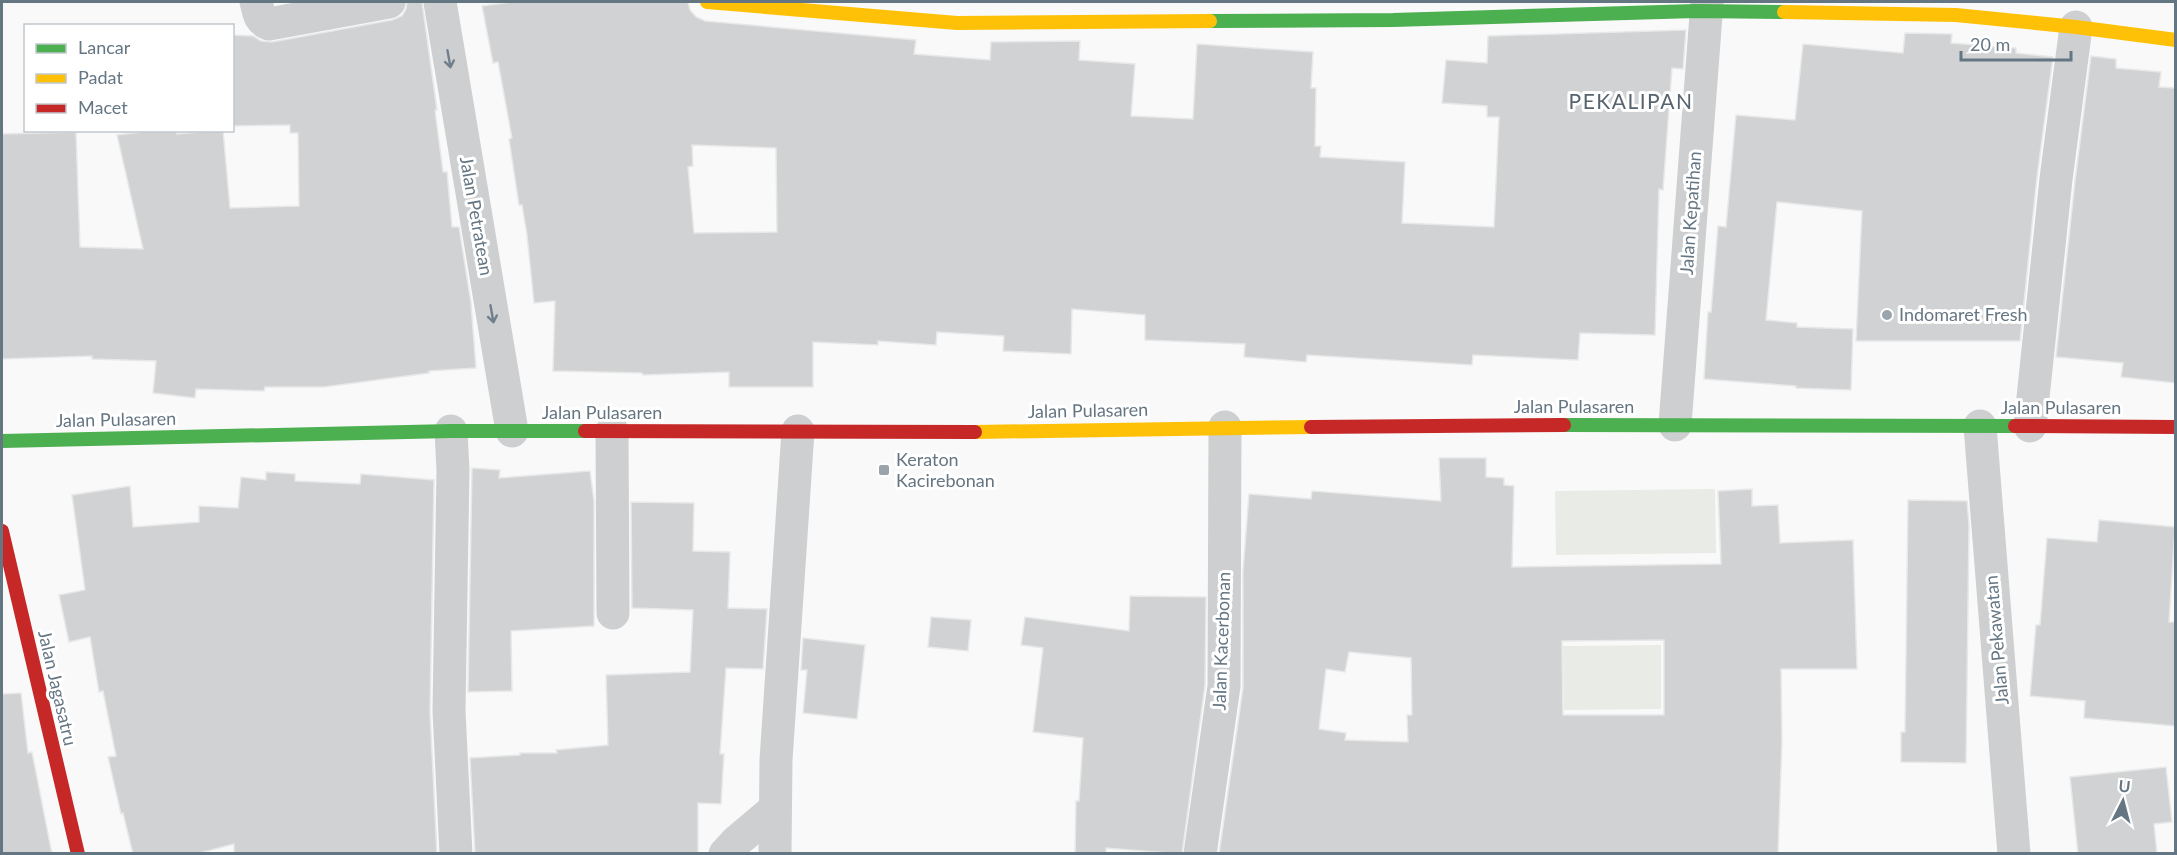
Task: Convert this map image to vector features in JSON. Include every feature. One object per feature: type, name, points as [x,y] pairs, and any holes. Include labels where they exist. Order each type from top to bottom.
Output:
[{"type":"main road","points":[[707,2],[957,23],[1393,20],[1706,7],[1956,8],[2175,40]]},
{"type":"main road","name":"Jalan Pulasaren","points":[[2,441],[451,431],[951,432],[1225,427],[1675,425],[2175,427]]},
{"type":"main road","name":"Jalan Jagasatru","points":[[2,531],[78,854]]},
{"type":"street","points":[[256,2],[260,17],[269,24],[389,2]]},
{"type":"street","name":"Jalan Petratean","points":[[440,2],[512,431]]},
{"type":"street","name":"Jalan Kepatihan","points":[[1675,425],[1706,7]]},
{"type":"street","points":[[2030,426],[2056,179],[2076,27]]},
{"type":"street","name":"Jalan Pekawatan","points":[[1980,426],[2014,854]]},
{"type":"street","name":"Jalan Kacerbonan","points":[[1200,854],[1224,686],[1225,427]]},
{"type":"street","points":[[451,431],[453,470],[449,711],[456,854]]},
{"type":"street","points":[[612,431],[613,613]]},
{"type":"street","points":[[775,854],[776,760],[798,431]]},
{"type":"street","points":[[725,854],[775,809]]},
{"type":"shaded area","points":[[1715,489],[1716,553],[1556,555],[1555,491]]},
{"type":"shaded area","points":[[1661,645],[1661,709],[1564,710],[1563,646]]},
{"type":"building","points":[[407,2],[422,2],[443,172],[447,172],[452,227],[459,227],[471,303],[476,368],[429,371],[429,373],[324,387],[265,387],[264,391],[196,389],[195,398],[153,393],[156,361],[92,359],[92,356],[2,359],[2,134],[76,132],[80,247],[143,249],[117,135],[142,132],[176,132],[177,134],[223,132],[230,208],[299,206],[298,133],[290,133],[290,125],[234,126],[234,35],[253,36],[261,41],[272,42],[392,20],[402,16]]},
{"type":"building","points":[[511,2],[688,2],[690,10],[696,17],[705,21],[916,40],[914,54],[990,60],[991,42],[1080,41],[1079,60],[1135,64],[1131,116],[1193,119],[1197,44],[1313,52],[1311,88],[1316,88],[1315,146],[1321,146],[1320,157],[1405,162],[1402,223],[1494,227],[1499,117],[1487,117],[1487,106],[1442,103],[1446,60],[1487,63],[1488,36],[1686,30],[1683,69],[1672,68],[1663,190],[1659,189],[1655,335],[1580,333],[1578,360],[1473,355],[1472,365],[1307,355],[1306,362],[1244,357],[1245,344],[1145,340],[1145,315],[1072,309],[1071,354],[1003,351],[1004,336],[937,332],[936,345],[878,341],[878,345],[813,342],[813,387],[729,387],[729,372],[643,375],[642,373],[553,371],[555,301],[534,303],[527,235],[522,205],[519,205],[509,139],[512,138],[498,62],[493,63],[482,6]],"holes":[[[692,145],[776,148],[777,232],[694,233],[688,167],[693,166]]]},
{"type":"building","points":[[1905,33],[1952,34],[1951,43],[2016,48],[2016,53],[2053,57],[2037,177],[2020,341],[1856,341],[1862,211],[1777,202],[1766,320],[1797,323],[1797,327],[1853,329],[1851,390],[1796,388],[1796,386],[1704,379],[1708,312],[1711,312],[1718,226],[1726,227],[1736,115],[1795,120],[1803,44],[1903,53]]},
{"type":"building","points":[[2091,56],[2116,59],[2116,68],[2161,72],[2159,87],[2175,88],[2175,383],[2121,377],[2123,363],[2056,357]]},
{"type":"building","points":[[1439,458],[1486,458],[1486,477],[1504,478],[1504,485],[1514,486],[1512,567],[1721,564],[1718,491],[1752,489],[1752,506],[1778,505],[1780,543],[1853,540],[1857,669],[1781,669],[1782,741],[1778,854],[1219,854],[1243,688],[1243,571],[1249,494],[1311,499],[1312,491],[1441,501]],"holes":[[[1664,640],[1664,715],[1563,715],[1562,641]],[[1349,652],[1411,658],[1412,715],[1407,715],[1408,742],[1345,740],[1346,733],[1319,729],[1326,669],[1345,672]]]},
{"type":"building","points":[[472,468],[500,470],[499,478],[590,471],[594,501],[594,626],[511,631],[512,691],[468,692]]},
{"type":"building","points":[[266,472],[295,474],[295,481],[360,484],[361,474],[434,480],[430,711],[437,854],[234,854],[234,844],[196,854],[133,854],[108,757],[116,756],[103,691],[99,692],[90,637],[69,642],[59,595],[85,590],[72,495],[130,486],[133,527],[199,522],[199,506],[238,508],[241,477],[266,480]]},
{"type":"building","points":[[1908,500],[1967,501],[1969,525],[1966,763],[1901,762],[1901,732],[1905,732]]},
{"type":"building","points":[[631,502],[694,503],[693,551],[730,552],[728,608],[767,609],[763,669],[726,668],[720,754],[724,754],[721,804],[698,803],[698,854],[475,854],[470,758],[520,755],[520,753],[557,753],[556,750],[608,745],[606,675],[690,672],[693,610],[632,608]]},
{"type":"building","points":[[2099,520],[2175,527],[2169,622],[2175,622],[2175,726],[2084,718],[2085,701],[2030,696],[2036,625],[2040,625],[2047,538],[2097,542]]},
{"type":"building","points":[[1130,596],[1206,597],[1205,685],[1182,854],[1106,848],[1106,854],[1075,854],[1076,801],[1079,801],[1083,738],[1033,732],[1043,648],[1021,645],[1025,617],[1129,631]]},
{"type":"building","points":[[931,617],[971,620],[968,651],[928,647]]},
{"type":"building","points":[[803,638],[865,645],[857,719],[803,713],[807,670],[801,670]]},
{"type":"building","points":[[21,693],[28,753],[32,752],[52,854],[2,854],[2,694]]},
{"type":"building","points":[[2166,767],[2172,822],[2154,824],[2157,854],[2078,854],[2070,777]]},
{"type":"traffic: fast","points":[[1210,21],[1393,20],[1696,11],[1784,12]]},
{"type":"traffic: fast","points":[[1564,425],[2015,426]]},
{"type":"traffic: fast","points":[[2,441],[451,431],[585,431]]},
{"type":"traffic: slow","points":[[707,2],[957,23],[1210,21]]},
{"type":"traffic: slow","points":[[1784,12],[1956,15],[2176,40]]},
{"type":"traffic: slow","points":[[975,432],[1311,427]]},
{"type":"traffic: jam","points":[[1311,427],[1564,425]]},
{"type":"traffic: jam","points":[[2015,426],[2176,427]]},
{"type":"traffic: jam","points":[[585,431],[975,432]]},
{"type":"traffic: jam","points":[[2,531],[78,854]]},
{"type":"place","name":"Indomaret Fresh","points":[[1887,315]]},
{"type":"place","name":"Keraton Kacirebonan","points":[[884,470]]},
{"type":"district","name":"PEKALIPAN","points":[[1631,102]]}]
